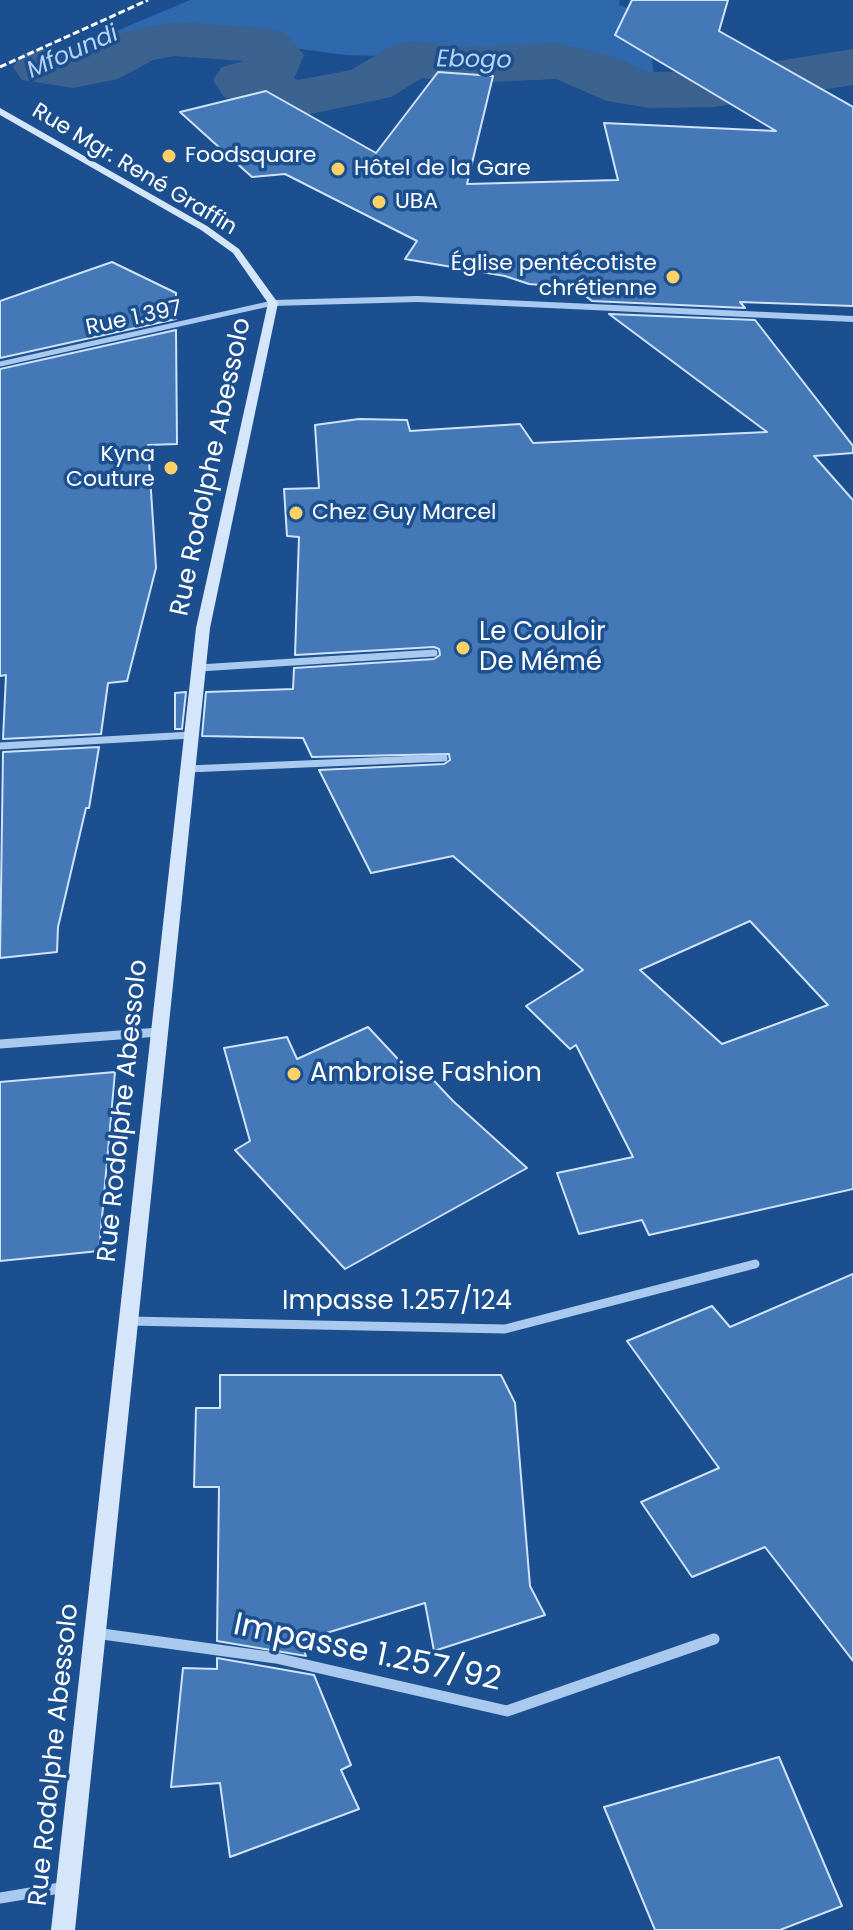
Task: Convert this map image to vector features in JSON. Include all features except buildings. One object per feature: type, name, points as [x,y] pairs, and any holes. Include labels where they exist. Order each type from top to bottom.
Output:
[{"type":"main road","name":"Rue Mgr. René Graffin","points":[[0,111],[204,228],[236,251],[273,303]]},
{"type":"main road","name":"Rue Rodolphe Abessolo","points":[[63,1930],[203,628],[273,303]]},
{"type":"street","points":[[273,303],[418,299],[853,319]]},
{"type":"street","name":"Rue 1.397","points":[[0,364],[273,303]]},
{"type":"street","points":[[199,668],[434,653]]},
{"type":"street","points":[[0,746],[191,735]]},
{"type":"street","points":[[188,769],[444,758]]},
{"type":"street","points":[[0,1044],[159,1032]]},
{"type":"street","name":"Impasse 1.257/124","points":[[128,1321],[505,1329],[755,1264]]},
{"type":"street","name":"Impasse 1.257/92","points":[[94,1633],[276,1658],[507,1711],[714,1639]]},
{"type":"street","points":[[0,1898],[67,1887]]},
{"type":"shaded area","points":[[190,0],[620,0],[619,5],[647,15],[654,78],[634,84],[568,60],[532,57],[455,62],[419,57],[346,55],[239,41],[162,46],[43,67],[93,41]]},
{"type":"waterway","name":"Ebogo","points":[[43,67],[73,70],[97,66],[136,46],[174,39],[265,45],[275,55],[272,68],[265,74],[243,80],[245,84],[296,99],[370,84],[411,59],[465,65],[556,61],[587,68],[628,88],[650,90],[715,89],[853,67]]},
{"type":"railway","points":[[0,67],[148,0]]},
{"type":"place","name":"Foodsquare","points":[[169,156]]},
{"type":"place","name":"Hôtel de la Gare","points":[[338,169]]},
{"type":"place","name":"UBA","points":[[379,202]]},
{"type":"place","name":"Église pentécotiste chrétienne","points":[[673,277]]},
{"type":"place","name":"Kyna Couture","points":[[171,468]]},
{"type":"place","name":"Chez Guy Marcel","points":[[296,513]]},
{"type":"place","name":"Le Couloir De Mémé","points":[[463,648]]},
{"type":"place","name":"Ambroise Fashion","points":[[294,1074]]},
{"type":"water label","name":"Mfoundi","points":[[73,53]]}]
